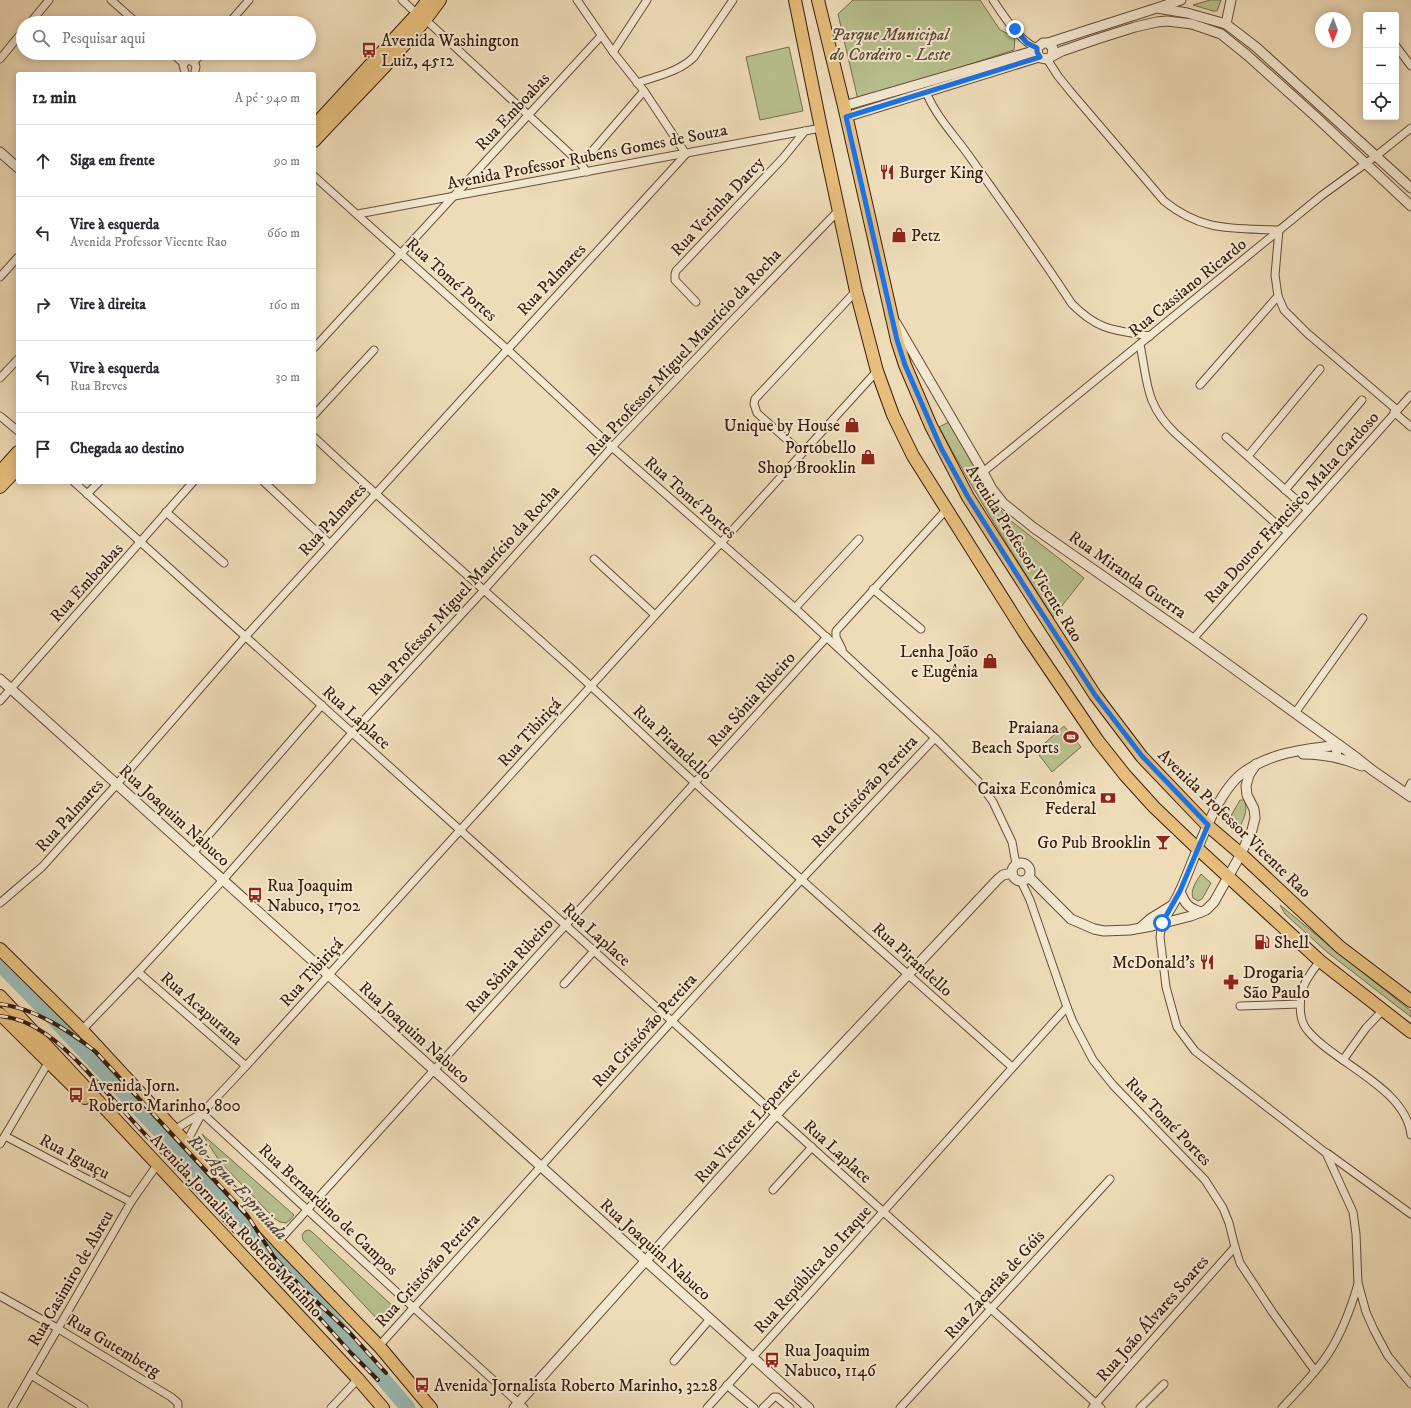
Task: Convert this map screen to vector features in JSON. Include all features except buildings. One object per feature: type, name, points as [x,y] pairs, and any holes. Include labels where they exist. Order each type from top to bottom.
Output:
[{"type":"main road","points":[[316,139],[422,17],[428,0]]},
{"type":"main road","points":[[316,124],[440,0]]},
{"type":"main road","points":[[795,0],[856,291],[877,371],[893,415],[913,456],[1024,632],[1098,741],[1125,775],[1154,807],[1198,849],[1320,961],[1411,1032]]},
{"type":"main road","name":"Avenida Professor Vicente Rao","points":[[818,0],[897,340],[905,365],[941,448],[968,497],[1095,695],[1142,756],[1208,825],[1340,947],[1411,1000]]},
{"type":"main road","points":[[0,472],[16,454]]},
{"type":"main road","points":[[0,487],[16,470]]},
{"type":"main road","name":"Avenida Jornalista Roberto Marinho","points":[[0,949],[82,1030],[278,1242],[379,1346],[431,1408]]},
{"type":"main road","name":"Avenida Jornalista Roberto Marinho","points":[[0,996],[358,1379],[383,1408]]},
{"type":"main road","points":[[0,1014],[105,1118],[109,1121],[120,1124]]},
{"type":"street","points":[[36,16],[49,0]]},
{"type":"street","points":[[111,0],[129,16]]},
{"type":"street","points":[[234,16],[249,0]]},
{"type":"street","points":[[402,0],[529,115],[581,164],[587,172]]},
{"type":"street","points":[[577,0],[613,52],[644,91],[686,154]]},
{"type":"street","points":[[613,52],[647,0]]},
{"type":"street","points":[[637,83],[676,70],[687,64],[694,57],[733,0]]},
{"type":"street","points":[[993,0],[1006,19],[1027,43],[1042,54],[1070,91],[1164,201],[1181,214],[1206,225],[1231,229],[1279,230],[1275,275],[1278,296],[1284,310],[1298,325],[1396,411],[1411,427]]},
{"type":"street","points":[[845,111],[926,92],[1042,54],[1053,48],[1048,43],[1182,0]]},
{"type":"street","points":[[1226,24],[1231,0]]},
{"type":"street","points":[[1156,8],[1186,13],[1226,24],[1242,35],[1411,188]]},
{"type":"street","points":[[845,111],[1146,24],[1162,22],[1192,24],[1221,34],[1235,44],[1315,116],[1411,206]]},
{"type":"street","points":[[1235,44],[1241,42],[1242,35]]},
{"type":"street","name":"Rua Emboabas","points":[[316,346],[602,36]]},
{"type":"street","points":[[0,59],[16,40]]},
{"type":"street","points":[[1247,55],[1248,50],[1256,47]]},
{"type":"street","points":[[1398,48],[1411,66]]},
{"type":"street","points":[[180,60],[184,64]]},
{"type":"street","points":[[184,64],[190,60],[194,62],[196,72]]},
{"type":"street","points":[[184,64],[184,72]]},
{"type":"street","points":[[581,164],[644,91]]},
{"type":"street","points":[[926,92],[944,123],[971,158],[1072,304],[1084,316],[1106,328],[1150,336]]},
{"type":"street","name":"Avenida Professor Rubens Gomes de Souza","points":[[358,214],[821,128]]},
{"type":"street","name":"Rua Cassiano Ricardo","points":[[983,472],[1321,196],[1376,156],[1411,128]]},
{"type":"street","name":"Rua Verinha Darcy","points":[[696,302],[675,280],[676,271],[783,158],[805,131]]},
{"type":"street","points":[[0,152],[16,166]]},
{"type":"street","name":"Rua Palmares","points":[[0,903],[42,867],[117,784],[245,637],[686,154]]},
{"type":"street","name":"Rua Tomé Portes","points":[[316,178],[507,349],[612,448],[795,608],[935,738],[978,781],[993,802],[1012,842],[1014,868]]},
{"type":"street","name":"Rua Professor Miguel Maurício da Rocha","points":[[82,1030],[223,880],[352,733],[485,589],[612,448],[839,210]]},
{"type":"street","points":[[0,276],[16,259]]},
{"type":"street","points":[[802,453],[757,413],[754,408],[755,399],[856,291]]},
{"type":"street","points":[[1200,385],[1278,296]]},
{"type":"street","name":"Rua Miranda Guerra","points":[[892,316],[996,494],[1003,503],[1408,795]]},
{"type":"street","points":[[1140,345],[1150,396],[1155,409],[1162,419],[1175,433],[1273,521],[1288,532]]},
{"type":"street","points":[[316,413],[374,350]]},
{"type":"street","points":[[0,378],[16,361]]},
{"type":"street","points":[[1248,456],[1320,369]]},
{"type":"street","name":"Rua Tibiriçá","points":[[186,1142],[202,1113],[877,371]]},
{"type":"street","name":"Rua Doutor Francisco Malta Cardoso","points":[[1193,639],[1411,395]]},
{"type":"street","points":[[1285,490],[1362,400]]},
{"type":"street","points":[[0,416],[16,429]]},
{"type":"street","points":[[1226,437],[1308,510]]},
{"type":"street","name":"Rua Pirandello","points":[[316,439],[375,494],[485,589],[801,880],[1012,1067]]},
{"type":"street","name":"Rua Laplace","points":[[76,484],[884,1212],[1096,1407]]},
{"type":"street","points":[[87,494],[97,484]]},
{"type":"street","name":"Rua Emboabas","points":[[0,700],[191,484]]},
{"type":"street","points":[[266,484],[330,544]]},
{"type":"street","points":[[845,655],[836,637],[836,631],[946,510]]},
{"type":"street","points":[[166,512],[224,563]]},
{"type":"street","points":[[795,608],[859,539]]},
{"type":"street","points":[[594,558],[655,615]]},
{"type":"street","points":[[873,589],[921,629]]},
{"type":"street","points":[[1295,713],[1363,618]]},
{"type":"street","name":"Rua Sônia Ribeiro","points":[[278,1242],[827,637]]},
{"type":"street","name":"Rua Joaquim Nabuco","points":[[0,679],[809,1408]]},
{"type":"street","points":[[193,852],[322,705]]},
{"type":"street","points":[[1319,730],[1319,751]]},
{"type":"street","name":"Rua Cristóvão Pereira","points":[[379,1346],[672,1021],[801,880],[935,738]]},
{"type":"street","points":[[1339,746],[1319,751],[1288,753],[1256,764],[1242,772],[1235,779],[1214,810],[1180,891],[1162,923],[1160,937],[1164,973],[1171,1009],[1177,1027],[1196,1051],[1326,1153],[1411,1214]]},
{"type":"street","points":[[1335,757],[1339,746]]},
{"type":"street","points":[[1319,751],[1372,770]]},
{"type":"street","points":[[1025,879],[1030,871],[1028,865],[1022,863],[1014,868],[1015,878],[1025,879],[1044,891],[1070,919],[1094,929],[1116,931],[1140,928],[1201,912],[1210,907],[1214,902],[1241,854],[1252,830],[1255,818],[1254,809],[1247,795],[1247,779],[1256,764]]},
{"type":"street","points":[[1408,795],[1411,783]]},
{"type":"street","points":[[1227,790],[1236,790],[1247,795]]},
{"type":"street","name":"Rua Vicente Leporace","points":[[519,1406],[776,1115],[998,879],[1014,868]]},
{"type":"street","name":"Rua Tomé Portes","points":[[1025,879],[1030,900],[1067,1007],[1073,1022],[1093,1060],[1113,1085],[1205,1180],[1215,1193],[1229,1223],[1240,1263],[1297,1348],[1315,1371]]},
{"type":"street","points":[[1030,900],[1033,892],[1037,890],[1044,891]]},
{"type":"street","points":[[1180,891],[1187,905],[1192,909],[1201,912]]},
{"type":"street","points":[[1140,928],[1150,919],[1171,906]]},
{"type":"street","points":[[564,984],[594,951]]},
{"type":"street","points":[[1320,961],[1305,982],[1300,1004],[1303,1023],[1307,1030],[1343,1060],[1385,1091],[1395,1101],[1408,1122],[1411,1135]]},
{"type":"street","name":"Rua Acapurana","points":[[138,972],[246,1066]]},
{"type":"street","points":[[1240,1006],[1300,1004]]},
{"type":"street","name":"Rua República do Iraque","points":[[707,1408],[751,1357],[884,1212],[1067,1007]]},
{"type":"street","points":[[1343,1060],[1366,1028],[1383,1010]]},
{"type":"street","points":[[0,1144],[48,1063]]},
{"type":"street","name":"Rua Tibiriçá","points":[[174,1130],[202,1113]]},
{"type":"street","name":"Rua Bernardino de Campos","points":[[202,1113],[519,1406]]},
{"type":"street","name":"Rua Iguaçu","points":[[5,1136],[131,1202]]},
{"type":"street","points":[[773,1190],[812,1147]]},
{"type":"street","points":[[1326,1153],[1353,1212],[1356,1234],[1358,1284],[1366,1312],[1388,1356],[1411,1384]]},
{"type":"street","name":"Rua Casimiro de Abreu","points":[[12,1408],[131,1202],[157,1165]]},
{"type":"street","name":"Rua Zacarias de Góis","points":[[900,1408],[1110,1179]]},
{"type":"street","name":"Rua João Álvares Soares","points":[[1096,1407],[1235,1247]]},
{"type":"street","points":[[1282,1408],[1328,1355],[1340,1334],[1358,1284]]},
{"type":"street","name":"Rua Gutemberg","points":[[0,1296],[57,1328],[171,1397],[178,1404],[178,1408]]},
{"type":"street","points":[[674,1361],[710,1319]]},
{"type":"street","points":[[31,1375],[84,1408]]},
{"type":"street","points":[[331,1408],[358,1379]]},
{"type":"street","points":[[1140,1408],[1164,1384]]},
{"type":"street","points":[[727,1385],[754,1408]]},
{"type":"street","points":[[763,1408],[774,1397],[777,1397],[790,1408]]},
{"type":"green space","name":"Parque Municipal do Cordeiro - Leste","points":[[853,0],[980,0],[1000,30],[1015,37],[1014,50],[858,100],[838,14]]},
{"type":"green space","points":[[1210,0],[1221,0],[1217,11],[1193,5]]},
{"type":"green space","points":[[789,47],[803,111],[760,120],[746,57]]},
{"type":"green space","points":[[949,422],[990,495],[1006,517],[1084,578],[1053,617],[994,523],[939,427]]},
{"type":"green space","points":[[1064,726],[1081,747],[1052,772],[1036,751]]},
{"type":"green space","points":[[1240,800],[1244,800],[1246,812],[1238,830],[1228,821]]},
{"type":"green space","points":[[1201,874],[1211,883],[1202,899],[1198,901],[1193,898],[1192,892]]},
{"type":"green space","points":[[1280,905],[1411,1011],[1411,1017],[1327,952],[1285,914]]},
{"type":"green space","points":[[202,1134],[294,1215],[290,1220],[286,1223],[280,1222],[274,1218],[220,1162]]},
{"type":"green space","points":[[309,1230],[312,1232],[395,1308],[384,1322],[379,1321],[303,1240],[302,1235],[305,1231]]},
{"type":"waterway","name":"Rio Água Espraiada","points":[[0,964],[54,1019],[271,1249],[408,1408]]},
{"type":"railway","points":[[0,1004],[39,1016],[63,1028],[96,1052],[247,1215],[274,1257],[303,1289],[349,1332],[386,1373]]},
{"type":"railway","points":[[0,1016],[13,1018],[37,1028],[68,1052],[234,1231],[268,1260],[351,1353],[378,1380]]},
{"type":"place","name":"Avenida Washington Luiz, 4512","points":[[369,50]]},
{"type":"place","name":"Burger King","points":[[887,172]]},
{"type":"place","name":"Petz","points":[[899,235]]},
{"type":"place","name":"Unique by House","points":[[852,425]]},
{"type":"place","name":"Portobello Shop Brooklin","points":[[868,457]]},
{"type":"place","name":"Lenha João e Eugênia","points":[[990,661]]},
{"type":"place","name":"Praiana Beach Sports","points":[[1071,737]]},
{"type":"place","name":"Caixa Econômica Federal","points":[[1108,798]]},
{"type":"place","name":"Go Pub Brooklin","points":[[1163,842]]},
{"type":"place","name":"Rua Joaquim Nabuco, 1702","points":[[255,895]]},
{"type":"place","name":"Shell","points":[[1262,942]]},
{"type":"place","name":"McDonald's","points":[[1207,962]]},
{"type":"place","name":"Drogaria São Paulo","points":[[1231,982]]},
{"type":"place","name":"Avenida Jorn. Roberto Marinho, 800","points":[[76,1095]]},
{"type":"place","name":"Rua Joaquim Nabuco, 1146","points":[[772,1360]]},
{"type":"place","name":"Avenida Jornalista Roberto Marinho, 3228","points":[[422,1385]]},
{"type":"route","points":[[1015,29],[1027,43],[1037,48],[1038,55],[1040,57],[846,117],[897,340],[905,365],[941,448],[968,497],[1095,695],[1142,756],[1174,792],[1208,825],[1180,891],[1162,923]]}]
